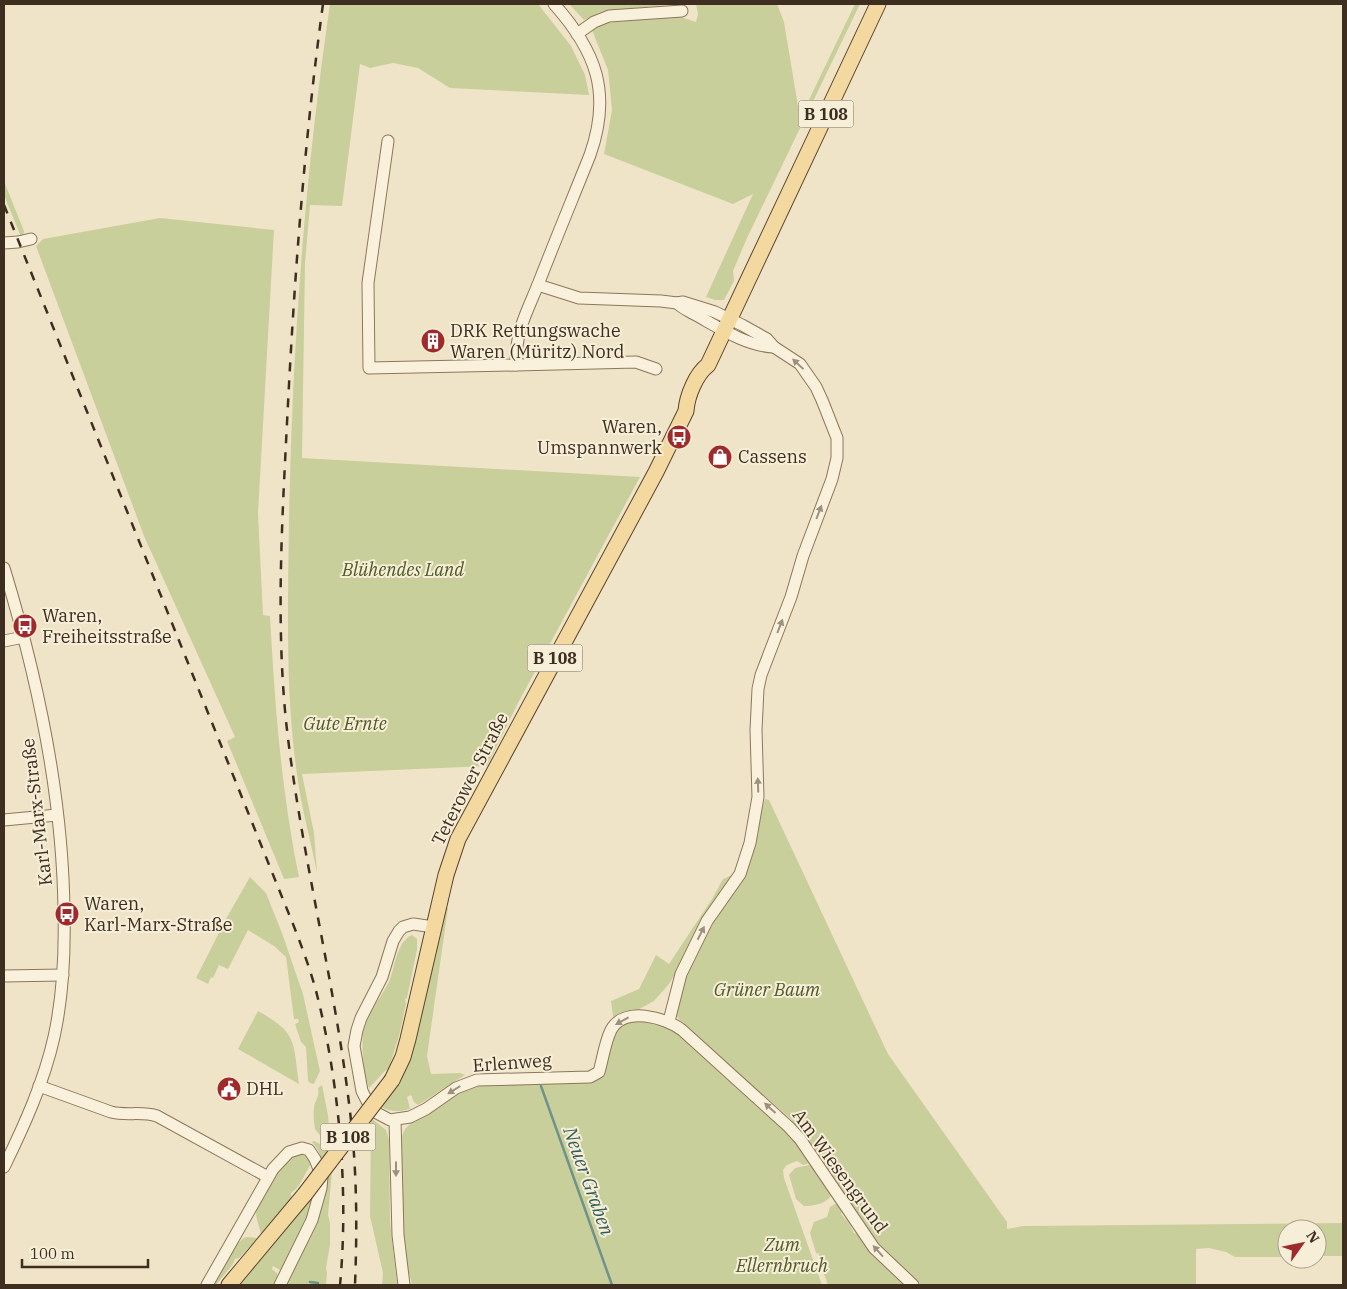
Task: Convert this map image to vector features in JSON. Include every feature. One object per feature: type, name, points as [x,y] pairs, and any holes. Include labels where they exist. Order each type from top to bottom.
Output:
[{"type":"main road","name":"B 108","points":[[728,322],[878,4]]},
{"type":"main road","name":"Teterower Straße","points":[[229,1285],[304,1194],[392,1080],[403,1057],[408,1039],[429,926],[452,855],[466,822],[651,481],[686,411],[686,404],[701,370],[708,365],[728,322]]},
{"type":"street","points":[[516,365],[517,343],[522,322],[597,137],[600,120],[599,83],[594,66],[577,34],[554,4]]},
{"type":"street","points":[[577,34],[594,22],[609,16],[682,11]]},
{"type":"street","points":[[388,141],[368,283],[369,368],[636,362],[656,369]]},
{"type":"street","points":[[4,243],[30,239]]},
{"type":"street","points":[[538,285],[579,298],[654,301],[676,304],[683,309],[728,322],[764,346],[779,349],[800,364],[822,400],[837,438],[837,458],[832,479],[759,682],[756,701],[758,797],[750,843],[740,874],[707,921],[680,977],[669,1021]]},
{"type":"street","name":"Karl-Marx-Straße","points":[[4,568],[24,637],[50,762],[58,815],[64,878],[63,975],[54,1038],[39,1086],[17,1141],[4,1167]]},
{"type":"street","points":[[4,641],[24,637]]},
{"type":"street","points":[[4,820],[58,815]]},
{"type":"street","points":[[404,1285],[398,1234],[395,1120],[380,1116],[367,1101],[362,1091],[354,1046],[361,1018],[386,968],[399,931],[408,925],[417,923],[429,926]]},
{"type":"street","points":[[4,976],[63,975]]},
{"type":"street","name":"Erlenweg","points":[[395,1120],[417,1114],[456,1088],[471,1081],[534,1077],[586,1077],[595,1075],[599,1072],[611,1030],[620,1020],[633,1016],[647,1016],[669,1021]]},
{"type":"street","name":"Am Wiesengrund","points":[[669,1021],[685,1032],[789,1127],[874,1248],[913,1285]]},
{"type":"street","points":[[39,1086],[116,1113],[145,1113],[157,1116],[268,1177]]},
{"type":"street","points":[[4,1140],[17,1141]]},
{"type":"street","points":[[207,1285],[268,1177],[289,1152],[302,1148],[312,1154],[319,1167],[322,1177],[319,1202],[280,1285]]},
{"type":"green space","points":[[330,4],[538,4],[571,46],[585,75],[589,95],[450,88],[418,68],[393,63],[370,68],[360,64],[342,206],[310,205],[305,263],[302,458],[640,477],[518,703],[487,766],[302,774],[314,833],[317,873],[299,786],[293,743],[288,647],[288,583],[293,390],[301,261],[313,132]]},
{"type":"green space","points":[[569,4],[677,4],[603,11],[584,20]]},
{"type":"green space","points":[[696,4],[777,4],[784,22],[798,106],[802,109],[806,106],[855,4],[860,4],[747,238],[733,271],[734,281],[724,300],[706,297],[753,194],[733,204],[604,154],[612,110],[608,70],[592,30],[604,23],[678,16],[696,22],[698,14]]},
{"type":"green space","points":[[4,181],[24,231],[21,237],[4,195]]},
{"type":"green space","points":[[160,218],[274,230],[258,513],[263,615],[270,616],[280,747],[299,877],[284,879],[227,741],[235,737],[144,536],[36,246],[43,239]]},
{"type":"green space","name":"Grüner Baum","points":[[765,799],[769,800],[888,1054],[1007,1222],[1007,1229],[1023,1226],[1277,1224],[1277,1257],[1235,1257],[1226,1252],[1209,1248],[1196,1249],[1196,1285],[921,1285],[881,1248],[791,1119],[683,1026],[676,1015],[676,1006],[694,953],[744,874]]},
{"type":"green space","points":[[737,873],[669,984],[654,1001],[614,1023],[611,1001],[639,989],[656,955],[669,964],[723,879]]},
{"type":"green space","points":[[250,877],[266,893],[303,994],[320,1071],[314,1084],[308,1081],[306,1047],[301,1042],[295,1024],[299,1022],[298,1019],[294,1019],[286,957],[274,946],[248,930],[228,969],[219,965],[208,984],[196,978]]},
{"type":"green space","points":[[445,908],[448,908],[427,1056],[431,1074],[460,1073],[465,1075],[418,1105],[414,1102],[411,1095],[407,1097],[410,1109],[388,1110],[381,1107],[396,1088],[395,1086],[436,956]]},
{"type":"green space","points":[[412,935],[417,939],[417,950],[407,998],[405,999],[406,1004],[399,1036],[388,1071],[386,1070],[369,1088],[364,1068],[363,1034],[370,1014],[389,982],[399,949],[402,943]]},
{"type":"green space","points":[[258,1011],[280,1026],[291,1040],[296,1058],[299,1084],[238,1049]]},
{"type":"green space","name":"Zum Ellernbruch","points":[[647,1020],[673,1028],[787,1130],[810,1163],[803,1165],[797,1161],[787,1165],[783,1170],[784,1178],[822,1285],[412,1285],[405,1256],[402,1224],[401,1138],[405,1129],[413,1121],[457,1093],[473,1087],[592,1080],[613,1031],[622,1023]]},
{"type":"green space","points":[[322,1085],[328,1115],[332,1171],[328,1215],[330,1245],[326,1268],[326,1285],[284,1285],[326,1178],[318,1150],[312,1142],[314,1141],[322,1145],[323,1139],[315,1129],[314,1113],[318,1088]]},
{"type":"green space","points":[[371,1118],[386,1130],[389,1140],[390,1221],[397,1285],[382,1285],[383,1273],[370,1216]]},
{"type":"green space","points":[[298,1154],[306,1156],[312,1163],[298,1187],[291,1193],[291,1198],[261,1234],[257,1220],[257,1205],[266,1188],[279,1171],[292,1157]]},
{"type":"green space","points":[[813,1164],[832,1194],[824,1202],[804,1206],[796,1199],[789,1175],[795,1168]]},
{"type":"green space","points":[[316,1190],[316,1200],[285,1269],[280,1270],[273,1266],[272,1269],[277,1273],[279,1280],[276,1285],[238,1285]]},
{"type":"green space","points":[[835,1204],[842,1210],[841,1214],[849,1223],[854,1233],[859,1235],[903,1280],[901,1282],[905,1285],[828,1285],[819,1261],[819,1254],[816,1253],[810,1233],[814,1222],[827,1217],[830,1207]]},
{"type":"green space","name":"Grüner Baum","points":[[1327,1223],[1343,1223],[1343,1256],[1327,1256]]},
{"type":"green space","points":[[246,1237],[258,1238],[239,1258],[235,1259],[233,1264],[214,1285],[232,1251]]},
{"type":"waterway","name":"Neuer Graben","points":[[541,1086],[612,1285]]},
{"type":"waterway","points":[[310,1282],[318,1283]]},
{"type":"railway","points":[[323,4],[300,213],[293,318],[282,535],[281,647],[286,721],[293,772],[346,1078],[355,1169],[355,1285]]},
{"type":"railway","points":[[4,205],[291,919],[315,987],[330,1059],[340,1134],[343,1211],[340,1285]]},
{"type":"place","name":"DRK Rettungswache Waren (Müritz) Nord","points":[[433,341]]},
{"type":"place","name":"Waren, Umspannwerk","points":[[679,437]]},
{"type":"place","name":"Cassens","points":[[720,457]]},
{"type":"place","name":"Waren, Freiheitsstraße","points":[[25,626]]},
{"type":"place","name":"Waren, Karl-Marx-Straße","points":[[67,914]]},
{"type":"place","name":"DHL","points":[[229,1089]]},
{"type":"park label","name":"Blühendes Land","points":[[403,570]]},
{"type":"park label","name":"Gute Ernte","points":[[345,724]]}]
